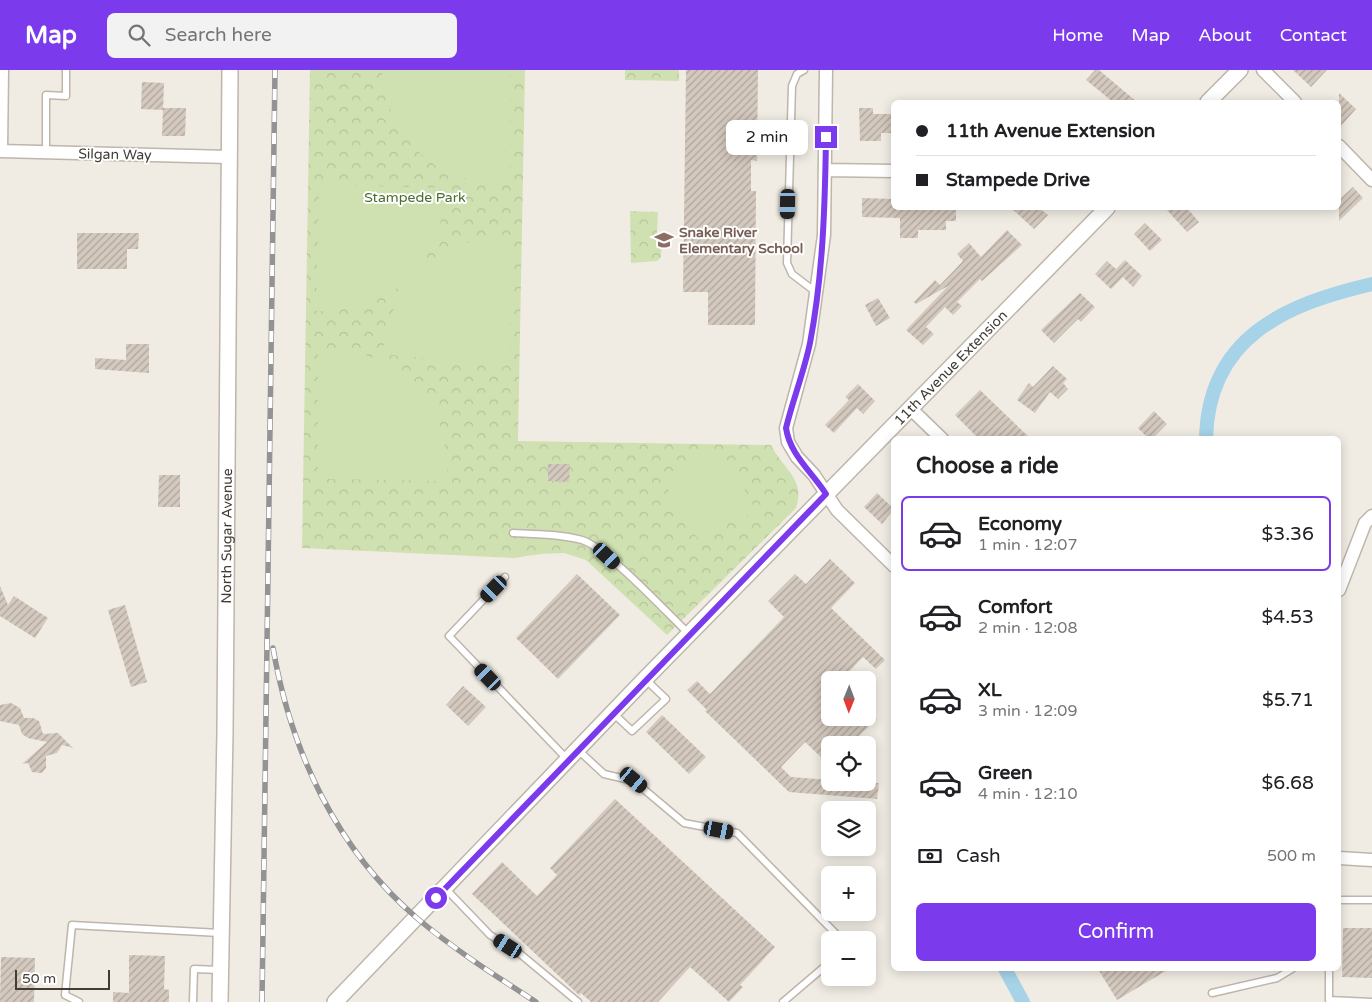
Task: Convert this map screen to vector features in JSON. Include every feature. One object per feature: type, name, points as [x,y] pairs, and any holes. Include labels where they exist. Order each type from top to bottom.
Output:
[{"type":"street","points":[[1,151],[2,70]]},
{"type":"street","name":"North Sugar Avenue","points":[[220,1002],[225,722],[230,70]]},
{"type":"street","points":[[826,70],[824,235],[818,294],[809,344],[786,428],[788,442],[797,457],[814,475],[837,510],[891,563]]},
{"type":"street","points":[[1210,100],[1240,70]]},
{"type":"street","points":[[1263,70],[1293,100]]},
{"type":"street","points":[[1341,148],[1372,180]]},
{"type":"street","name":"Silgan Way","points":[[1,151],[229,157]]},
{"type":"street","points":[[825,170],[891,172]]},
{"type":"street","name":"11th Avenue Extension","points":[[336,1002],[645,679],[1105,210]]},
{"type":"street","points":[[911,409],[939,436]]},
{"type":"street","points":[[1341,585],[1365,523],[1372,516]]},
{"type":"street","points":[[1341,858],[1372,860]]},
{"type":"lane","points":[[46,152],[46,95],[66,96],[66,70]]},
{"type":"lane","points":[[804,70],[797,74],[792,86],[787,263],[792,274],[818,294]]},
{"type":"lane","points":[[513,534],[547,535],[583,540],[607,556],[690,635]]},
{"type":"lane","points":[[505,577],[449,636],[573,755],[604,774],[634,780],[684,823],[737,833],[833,931]]},
{"type":"lane","points":[[612,713],[632,731],[666,699],[645,679]]},
{"type":"lane","points":[[445,888],[490,935],[519,953],[578,1002]]},
{"type":"lane","points":[[1341,900],[1372,900]]},
{"type":"lane","points":[[79,1002],[65,995],[72,926],[221,933]]},
{"type":"lane","points":[[193,1002],[194,969],[221,970]]},
{"type":"lane","points":[[783,1002],[821,970]]},
{"type":"lane","points":[[1212,992],[1277,978],[1289,971]]},
{"type":"lane","points":[[1329,971],[1329,1001],[1372,1002]]},
{"type":"green space","name":"Stampede Park","points":[[310,70],[525,70],[518,441],[771,445],[792,475],[798,489],[796,508],[667,635],[586,560],[564,553],[513,558],[302,548]]},
{"type":"green space","points":[[382,70],[510,70],[510,184],[481,181],[452,174],[424,157],[402,132],[394,118],[384,86]]},
{"type":"green space","points":[[625,70],[679,70],[679,81],[625,80]]},
{"type":"green space","points":[[326,185],[446,188],[439,232],[423,264],[456,246],[488,238],[514,236],[509,341],[513,359],[504,367],[487,362],[450,361],[383,354],[388,326],[403,284],[383,297],[362,305],[340,310],[316,311],[319,194]]},
{"type":"green space","points":[[630,211],[658,212],[657,233],[662,235],[661,257],[657,261],[631,263]]},
{"type":"green space","points":[[318,349],[348,351],[374,358],[396,369],[415,383],[429,402],[440,424],[446,451],[448,481],[325,479],[318,471]]},
{"type":"green space","points":[[720,447],[753,505],[749,507],[747,517],[723,520],[717,524],[708,537],[698,538],[694,534],[690,536],[662,476]]},
{"type":"building","points":[[686,70],[758,70],[757,161],[751,160],[751,191],[756,191],[755,325],[708,325],[708,292],[683,292]]},
{"type":"building","points":[[1095,70],[1099,70],[1135,100],[1111,100],[1086,80]]},
{"type":"building","points":[[1293,70],[1327,70],[1311,87]]},
{"type":"building","points":[[142,82],[164,83],[163,110],[141,109]]},
{"type":"building","points":[[1339,93],[1356,109],[1341,126],[1341,100],[1339,100]]},
{"type":"building","points":[[163,108],[186,108],[185,136],[162,136]]},
{"type":"building","points":[[859,108],[873,108],[873,114],[891,114],[891,133],[881,133],[881,141],[860,141]]},
{"type":"building","points":[[1353,187],[1363,198],[1339,221],[1339,210],[1341,210],[1341,198]]},
{"type":"building","points":[[862,198],[891,199],[891,210],[956,210],[956,221],[946,221],[946,230],[918,230],[918,238],[900,238],[900,218],[862,217]]},
{"type":"building","points":[[1013,210],[1042,210],[1048,215],[1034,229]]},
{"type":"building","points":[[1167,210],[1189,210],[1199,222],[1187,232]]},
{"type":"building","points":[[1145,223],[1162,240],[1150,251],[1134,234]]},
{"type":"building","points":[[1007,230],[1022,245],[982,281],[980,279],[957,302],[962,306],[953,315],[945,307],[926,327],[934,334],[923,345],[906,330],[948,286],[916,304],[914,302],[935,280],[940,285],[963,261],[957,254],[969,243],[981,257]]},
{"type":"building","points":[[77,233],[139,233],[138,249],[127,249],[127,269],[77,269]]},
{"type":"building","points":[[1125,260],[1142,276],[1133,287],[1123,277],[1111,289],[1095,274],[1107,261],[1116,269]]},
{"type":"building","points":[[1080,293],[1095,307],[1081,322],[1078,319],[1054,343],[1041,330]]},
{"type":"building","points":[[878,298],[890,318],[876,326],[865,305]]},
{"type":"building","points":[[126,344],[149,344],[149,373],[95,369],[95,358],[126,360]]},
{"type":"building","points":[[1053,366],[1067,379],[1063,383],[1068,389],[1058,399],[1050,392],[1035,413],[1017,400],[1029,383],[1033,387]]},
{"type":"building","points":[[858,384],[875,401],[863,414],[857,408],[834,433],[825,425],[849,400],[845,397]]},
{"type":"building","points":[[980,390],[1028,436],[976,436],[955,415]]},
{"type":"building","points":[[1154,411],[1167,424],[1155,436],[1146,436],[1138,428]]},
{"type":"building","points":[[548,464],[570,464],[569,482],[548,481]]},
{"type":"building","points":[[159,475],[180,475],[180,507],[158,507]]},
{"type":"building","points":[[877,493],[891,506],[891,513],[882,524],[864,507]]},
{"type":"building","points":[[830,559],[855,583],[831,608],[885,660],[876,669],[863,657],[850,671],[821,671],[821,726],[869,726],[859,736],[821,736],[821,757],[805,742],[781,767],[791,777],[821,779],[821,791],[876,791],[876,783],[879,783],[877,799],[789,792],[705,711],[707,710],[687,690],[697,681],[710,694],[784,617],[768,601],[795,574],[806,584]]},
{"type":"building","points":[[577,574],[620,615],[558,679],[516,638]]},
{"type":"building","points":[[0,586],[8,605],[14,596],[48,618],[35,638],[0,616]]},
{"type":"building","points":[[125,605],[147,682],[131,687],[108,610]]},
{"type":"building","points":[[463,686],[486,707],[468,726],[446,705]]},
{"type":"building","points":[[11,703],[20,708],[24,718],[33,718],[39,721],[43,734],[58,733],[73,748],[62,745],[57,753],[46,756],[46,768],[42,773],[32,772],[28,763],[22,764],[47,742],[28,738],[22,734],[19,725],[0,721],[0,705]]},
{"type":"building","points":[[662,715],[706,757],[689,774],[646,732]]},
{"type":"building","points":[[615,799],[775,947],[740,985],[743,987],[729,1002],[690,967],[658,1002],[591,1002],[581,993],[579,995],[472,894],[502,862],[537,896],[557,875],[550,868]]},
{"type":"building","points":[[1343,928],[1372,928],[1372,978],[1342,977]]},
{"type":"building","points":[[129,955],[165,956],[164,989],[169,990],[169,1002],[113,1002],[113,992],[129,993]]},
{"type":"building","points":[[1,957],[35,958],[34,1002],[0,1002]]},
{"type":"building","points":[[1099,971],[1166,971],[1117,1000]]},
{"type":"waterway","points":[[1206,436],[1210,404],[1221,375],[1237,350],[1258,331],[1282,315],[1310,302],[1372,284]]},
{"type":"waterway","points":[[1006,971],[1023,1002]]},
{"type":"railway","points":[[262,1002],[275,70]]},
{"type":"railway","points":[[273,648],[281,687],[305,761],[322,797],[341,830],[364,862],[389,892],[418,919],[461,952],[536,1002]]},
{"type":"place","name":"Snake River Elementary School","points":[[664,240]]},
{"type":"route","points":[[436,898],[645,679],[826,494],[814,475],[797,457],[788,442],[786,428],[809,344],[818,294],[824,235],[826,137]]}]
